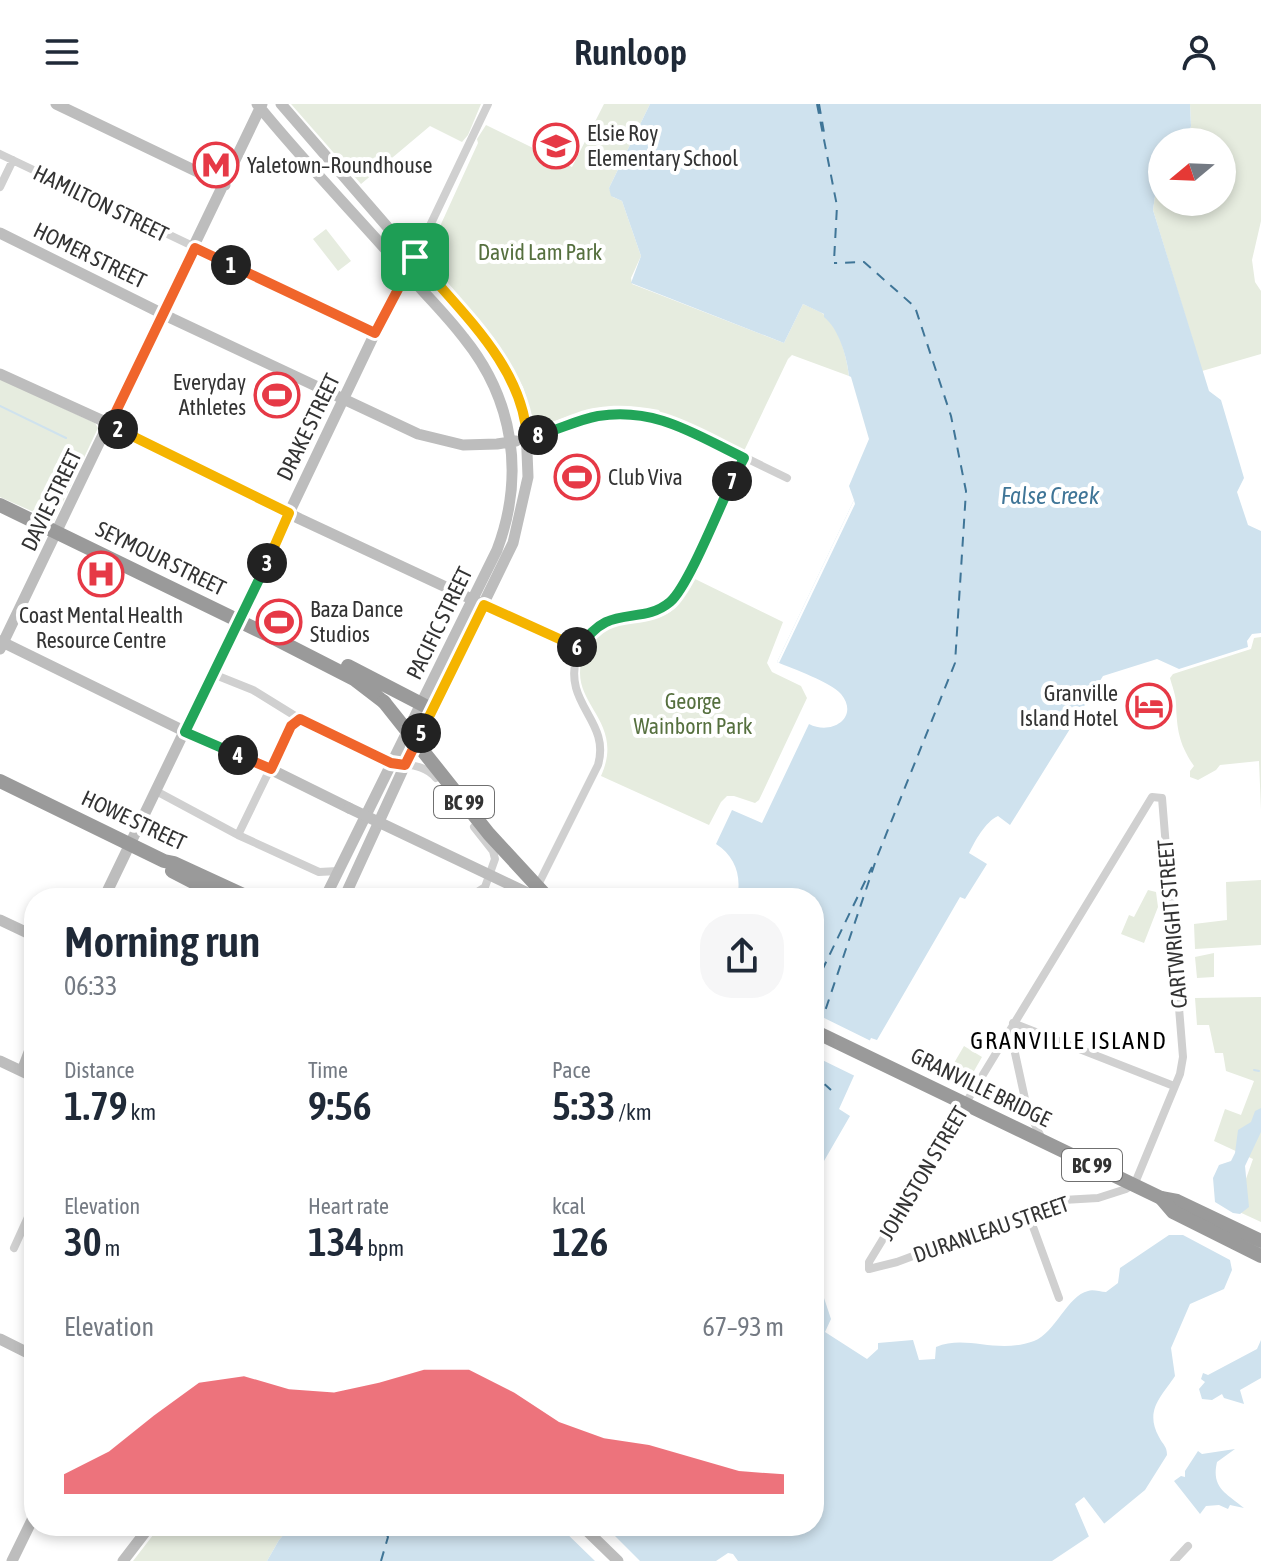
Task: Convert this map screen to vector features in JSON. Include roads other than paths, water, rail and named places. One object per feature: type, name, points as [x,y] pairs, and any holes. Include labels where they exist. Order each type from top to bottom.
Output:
[{"type":"highway","name":"SEYMOUR STREET","points":[[0,505],[354,679],[384,702],[497,843],[539,888]]},
{"type":"highway","points":[[268,635],[282,632],[428,707]]},
{"type":"highway","name":"HOWE STREET","points":[[0,781],[164,861],[229,888]]},
{"type":"highway","points":[[164,861],[170,870],[205,888]]},
{"type":"highway","name":"GRANVILLE BRIDGE","points":[[824,1036],[1261,1243]]},
{"type":"highway","points":[[1161,1198],[1173,1212],[1261,1256]]},
{"type":"main road","points":[[56,104],[225,185]]},
{"type":"main road","name":"PACIFIC STREET","points":[[281,104],[496,355],[515,389],[526,426],[528,477],[513,543],[478,602],[428,707],[350,888]]},
{"type":"main road","name":"DAVIE STREET","points":[[1,644],[58,533],[261,105]]},
{"type":"main road","name":"PACIFIC STREET","points":[[261,105],[465,338],[486,369],[502,403],[512,442],[514,475],[507,520],[478,602]]},
{"type":"main road","name":"HOMER STREET","points":[[0,233],[400,427],[437,440],[471,445],[527,438]]},
{"type":"main road","name":"DRAKE STREET","points":[[109,888],[247,606],[375,333],[415,257]]},
{"type":"main road","points":[[0,374],[478,602]]},
{"type":"main road","points":[[1,644],[185,732],[271,769],[513,888]]},
{"type":"main road","name":"PACIFIC STREET","points":[[330,888],[391,763],[428,707]]},
{"type":"main road","points":[[0,920],[24,931]]},
{"type":"main road","points":[[0,1061],[22,1071],[24,1066]]},
{"type":"main road","points":[[0,1339],[24,1351]]},
{"type":"main road","points":[[12,1561],[24,1536]]},
{"type":"main road","points":[[123,1561],[142,1536]]},
{"type":"main road","points":[[592,1536],[618,1561]]},
{"type":"street","name":"DRAKE STREET","points":[[415,257],[488,104]]},
{"type":"street","name":"HAMILTON STREET","points":[[0,154],[375,333]]},
{"type":"street","points":[[0,187],[13,160]]},
{"type":"street","name":"HOMER STREET","points":[[527,438],[596,417],[637,414],[676,424],[787,478]]},
{"type":"street","points":[[539,888],[602,751],[599,733],[577,694],[574,669],[580,648],[591,633],[609,620],[650,612],[674,598],[744,458]]},
{"type":"street","points":[[478,602],[580,648]]},
{"type":"street","points":[[213,674],[253,690],[300,719],[391,763],[424,767],[432,772],[493,851],[495,862],[483,888]]},
{"type":"street","points":[[238,835],[291,726],[300,719]]},
{"type":"street","points":[[156,791],[238,835],[319,872],[338,871]]},
{"type":"street","name":"CARTWRIGHT STREET","points":[[1130,832],[1152,797],[1162,798],[1183,1057],[1136,1188]]},
{"type":"street","points":[[379,824],[513,888]]},
{"type":"street","name":"JOHNSTON STREET","points":[[868,1268],[1130,832]]},
{"type":"street","points":[[1013,1023],[1174,1086]]},
{"type":"street","points":[[1006,1036],[1013,1044],[1027,1108],[1045,1144],[1261,1243]]},
{"type":"street","name":"DURANLEAU STREET","points":[[868,1268],[877,1269],[1063,1200],[1098,1198],[1136,1188]]},
{"type":"street","points":[[1028,1213],[1059,1298]]},
{"type":"street","points":[[14,1248],[24,1226]]},
{"type":"street","points":[[1174,1561],[1188,1546]]},
{"type":"water","name":"False Creek","points":[[650,104],[1190,104],[1190,128],[1148,128],[1148,216],[1155,216],[1209,391],[1221,400],[1244,478],[1237,492],[1248,525],[1261,531],[1261,633],[1252,634],[1247,641],[1248,647],[1179,669],[1157,659],[1103,676],[1010,825],[998,816],[981,832],[969,853],[987,864],[965,899],[960,897],[877,1040],[871,1038],[839,1109],[850,1116],[824,1161],[824,888],[738,888],[736,867],[728,854],[716,844],[732,810],[762,823],[809,724],[826,728],[845,717],[846,702],[836,689],[777,662],[854,500],[849,486],[869,439],[841,344],[824,314],[803,304],[784,343],[631,283],[641,256],[622,201],[611,196],[609,188]]},
{"type":"water","points":[[1261,1108],[1261,1132],[1245,1166],[1249,1207],[1240,1214],[1233,1213],[1215,1202],[1213,1178],[1219,1165],[1231,1161],[1238,1130],[1251,1122],[1255,1111]]},
{"type":"water","points":[[1169,1235],[1183,1235],[1230,1260],[1232,1270],[1224,1289],[1190,1304],[1171,1348],[1175,1376],[1156,1404],[1153,1419],[1167,1455],[1145,1490],[1088,1537],[1052,1561],[738,1561],[728,1553],[716,1561],[267,1561],[282,1536],[824,1536],[824,1298],[831,1319],[825,1332],[867,1359],[878,1349],[878,1343],[913,1340],[919,1360],[935,1359],[936,1347],[948,1344],[1007,1346],[1034,1341],[1042,1337],[1081,1294],[1090,1290],[1106,1292],[1118,1283],[1120,1268]]},
{"type":"water","points":[[1261,1340],[1261,1378],[1240,1390],[1244,1404],[1224,1398],[1222,1394],[1212,1400],[1202,1399],[1199,1389],[1205,1382],[1201,1379],[1203,1373],[1208,1375],[1257,1349]]},
{"type":"water","points":[[1235,1449],[1217,1462],[1216,1478],[1226,1494],[1244,1508],[1206,1506],[1200,1514],[1174,1481],[1185,1477],[1185,1471],[1198,1451],[1202,1454]]},
{"type":"waterway","points":[[0,406],[66,438]]},
{"type":"waterway","points":[[1254,1070],[1259,1071]]},
{"type":"place","name":"Elsie Roy Elementary School","points":[[556,146]]},
{"type":"place","name":"Yaletown–Roundhouse","points":[[216,165]]},
{"type":"place","name":"Everyday Athletes","points":[[277,395]]},
{"type":"place","name":"Club Viva","points":[[577,477]]},
{"type":"place","name":"Coast Mental Health Resource Centre","points":[[101,574]]},
{"type":"place","name":"Baza Dance Studios","points":[[279,622]]},
{"type":"place","name":"Granville Island Hotel","points":[[1149,706]]},
{"type":"district","name":"GRANVILLE ISLAND","points":[[1069,1040]]},
{"type":"park label","name":"David Lam Park","points":[[540,252]]},
{"type":"park label","name":"George Wainborn Park","points":[[693,714]]}]
